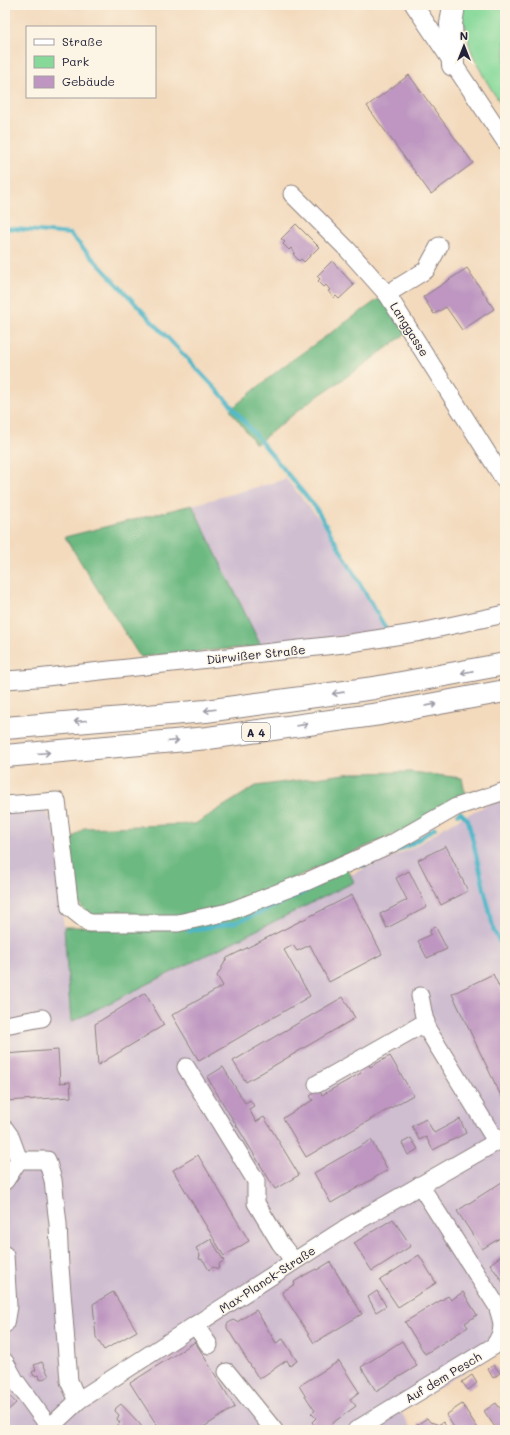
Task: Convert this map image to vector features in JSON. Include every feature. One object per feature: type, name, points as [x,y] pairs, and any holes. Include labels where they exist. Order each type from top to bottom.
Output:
[{"type":"main road","points":[[453,65],[451,24],[454,5]]},
{"type":"main road","name":"A 4","points":[[5,728],[206,711],[374,688],[505,664]]},
{"type":"main road","name":"A 4","points":[[5,756],[208,738],[380,714],[505,691]]},
{"type":"street","points":[[414,5],[505,141]]},
{"type":"street","name":"Langgasse","points":[[292,194],[347,249],[387,294],[505,481]]},
{"type":"street","points":[[387,294],[426,270],[439,246]]},
{"type":"street","name":"Dürwißer Straße","points":[[5,680],[37,678],[344,644],[421,632],[505,614]]},
{"type":"street","points":[[5,805],[57,801],[70,908],[88,923],[178,923],[228,912],[308,881],[393,843],[456,807],[505,791]]},
{"type":"street","name":"Max-Planck-Straße","points":[[48,1429],[78,1401],[294,1261],[349,1226],[501,1139],[426,1027],[420,996]]},
{"type":"street","points":[[5,1025],[42,1018]]},
{"type":"street","points":[[317,1084],[426,1022]]},
{"type":"street","points":[[186,1067],[256,1181],[256,1203],[280,1243],[294,1261]]},
{"type":"street","points":[[5,1130],[10,1136],[19,1160]]},
{"type":"street","points":[[5,1181],[19,1160]]},
{"type":"street","points":[[19,1160],[47,1160],[53,1180],[58,1224],[69,1381],[78,1401]]},
{"type":"street","name":"Auf dem Pesch","points":[[356,1430],[494,1346],[503,1335],[502,1322],[497,1306],[420,1185]]},
{"type":"street","points":[[5,1255],[8,1306],[5,1324]]},
{"type":"street","points":[[195,1325],[208,1345]]},
{"type":"street","points":[[5,1362],[15,1380],[48,1429]]},
{"type":"street","points":[[227,1372],[274,1430]]},
{"type":"shaded area","points":[[286,479],[325,526],[385,631],[261,646],[192,505]]},
{"type":"shaded area","points":[[505,797],[505,1346],[401,1412],[412,1430],[5,1430],[5,811],[44,808],[56,826],[71,1022],[354,882],[350,875],[411,849],[451,823]]},
{"type":"green space","points":[[461,5],[505,5],[505,110],[495,96],[473,55],[466,27],[459,16]]},
{"type":"green space","points":[[383,296],[408,332],[361,367],[309,402],[256,444],[230,410],[281,368]]},
{"type":"green space","points":[[192,505],[261,646],[140,657],[65,537]]},
{"type":"green space","points":[[411,772],[462,778],[466,799],[416,825],[227,907],[176,919],[91,917],[75,899],[67,843],[84,828],[195,824],[256,786],[353,773]]},
{"type":"green space","points":[[347,868],[354,882],[71,1022],[64,927],[179,927]]},
{"type":"building","points":[[409,75],[473,163],[431,194],[367,106]]},
{"type":"building","points":[[296,224],[319,247],[304,262],[301,259],[299,261],[293,254],[295,253],[291,248],[289,250],[283,244],[285,242],[281,239]]},
{"type":"building","points":[[332,261],[354,285],[339,299],[336,296],[334,298],[328,291],[330,290],[326,285],[324,287],[318,281],[320,279],[317,276]]},
{"type":"building","points":[[467,268],[494,309],[462,330],[446,307],[434,314],[423,297]]},
{"type":"building","points":[[446,846],[468,891],[441,905],[418,860]]},
{"type":"building","points":[[409,871],[427,907],[387,928],[380,914],[407,900],[396,878]]},
{"type":"building","points":[[352,895],[382,954],[329,982],[310,945],[297,951],[293,945],[284,950],[310,996],[199,1061],[172,1015],[223,986],[217,976],[227,958]]},
{"type":"building","points":[[435,926],[447,949],[427,958],[418,941],[431,934],[431,929]]},
{"type":"building","points":[[493,974],[505,999],[505,1096],[502,1098],[452,994]]},
{"type":"building","points":[[145,993],[164,1025],[98,1065],[95,1024]]},
{"type":"building","points":[[343,997],[355,1018],[246,1082],[233,1061]]},
{"type":"building","points":[[58,1050],[60,1083],[70,1082],[71,1097],[5,1101],[5,1054]]},
{"type":"building","points":[[390,1056],[413,1095],[306,1157],[283,1118],[313,1100],[310,1096],[319,1090],[322,1095],[361,1073],[358,1068],[367,1062],[370,1067]]},
{"type":"building","points":[[223,1067],[245,1103],[250,1100],[254,1106],[249,1109],[256,1122],[264,1117],[299,1175],[275,1189],[207,1077]]},
{"type":"building","points":[[426,1119],[434,1133],[460,1119],[466,1133],[433,1150],[426,1137],[419,1140],[412,1126]]},
{"type":"building","points":[[411,1138],[418,1149],[408,1155],[402,1143]]},
{"type":"building","points":[[371,1140],[388,1170],[331,1203],[314,1173]]},
{"type":"building","points":[[198,1155],[249,1241],[224,1256],[173,1170]]},
{"type":"building","points":[[505,1180],[505,1235],[482,1249],[457,1211]]},
{"type":"building","points":[[393,1219],[411,1246],[372,1271],[354,1243]]},
{"type":"building","points":[[211,1239],[224,1261],[220,1263],[218,1269],[213,1267],[209,1270],[203,1260],[199,1259],[200,1255],[196,1248]]},
{"type":"building","points":[[505,1253],[505,1285],[490,1264]]},
{"type":"building","points":[[419,1255],[436,1283],[398,1307],[380,1280]]},
{"type":"building","points":[[330,1262],[362,1314],[314,1343],[282,1292],[295,1284],[294,1282],[305,1275]]},
{"type":"building","points":[[377,1291],[386,1306],[376,1312],[368,1297]]},
{"type":"building","points":[[113,1292],[137,1331],[104,1350],[96,1337],[93,1304]]},
{"type":"building","points":[[463,1292],[477,1315],[465,1323],[468,1327],[425,1354],[405,1322],[448,1296],[451,1300]]},
{"type":"building","points":[[256,1310],[276,1343],[283,1339],[297,1361],[290,1366],[287,1360],[259,1379],[227,1328],[227,1324],[233,1320],[237,1322]]},
{"type":"building","points":[[402,1341],[417,1366],[376,1391],[361,1367]]},
{"type":"building","points":[[195,1342],[235,1407],[199,1430],[160,1430],[130,1383]]},
{"type":"building","points":[[339,1361],[359,1392],[350,1399],[356,1406],[323,1430],[318,1430],[312,1422],[316,1418],[311,1413],[315,1411],[299,1386]]},
{"type":"building","points":[[42,1362],[49,1376],[41,1380],[38,1375],[34,1376],[32,1372],[36,1370],[34,1365]]},
{"type":"building","points":[[494,1365],[500,1373],[493,1378],[488,1369]]},
{"type":"building","points":[[472,1375],[477,1383],[468,1390],[462,1382]]},
{"type":"building","points":[[5,1391],[16,1403],[5,1413]]},
{"type":"building","points":[[496,1403],[505,1415],[505,1426],[499,1430],[497,1430],[484,1411]]},
{"type":"building","points":[[121,1404],[144,1430],[112,1430],[120,1423],[117,1419],[119,1415],[115,1411]]},
{"type":"building","points":[[462,1404],[479,1430],[456,1430],[446,1415]]},
{"type":"building","points":[[427,1418],[430,1422],[438,1425],[443,1422],[449,1430],[420,1430],[417,1425]]},
{"type":"waterway","points":[[5,228],[70,234],[229,403],[316,508],[385,627]]},
{"type":"waterway","points":[[458,814],[460,812],[468,820],[494,931],[505,952]]},
{"type":"waterway","points":[[363,866],[410,845],[435,828]]},
{"type":"waterway","points":[[188,931],[234,923],[260,913],[315,887]]}]
